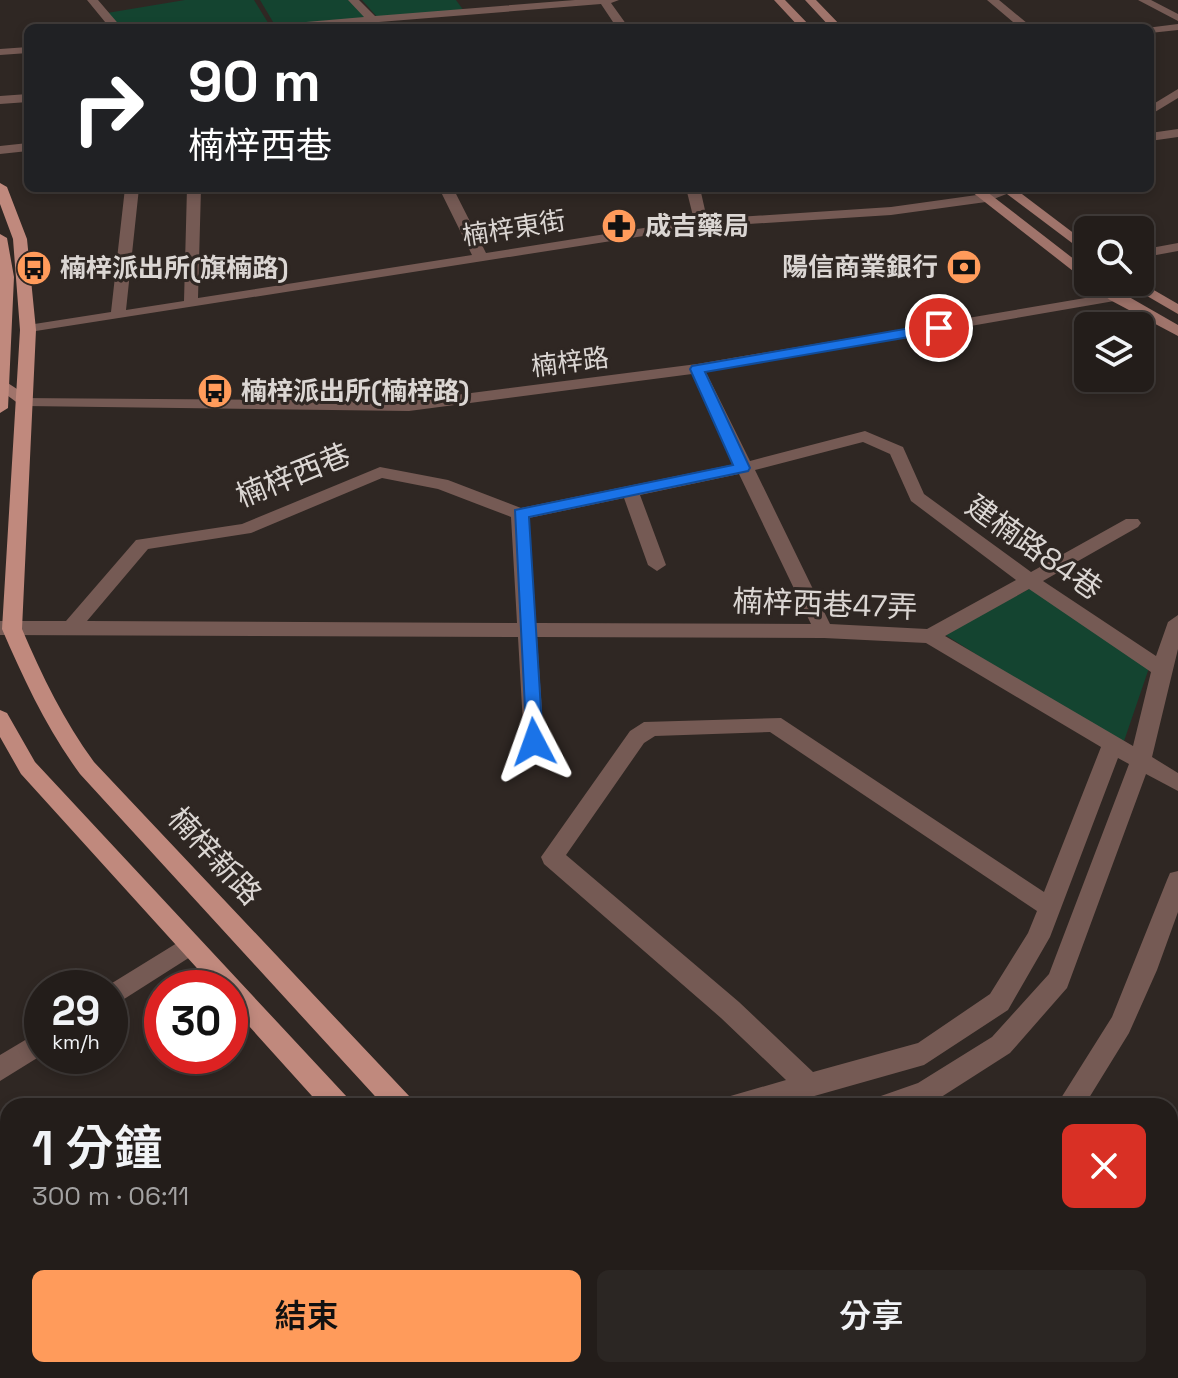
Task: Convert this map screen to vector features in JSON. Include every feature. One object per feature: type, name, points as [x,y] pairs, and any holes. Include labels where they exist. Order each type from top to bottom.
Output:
[{"type":"main road","points":[[0,187],[20,239],[28,330],[6,628]]},
{"type":"main road","points":[[0,238],[7,277],[0,406]]},
{"type":"main road","name":"楠梓新路","points":[[6,628],[47,706],[87,768],[394,1098]]},
{"type":"main road","points":[[2,730],[28,768],[213,970]]},
{"type":"main road","points":[[248,1008],[331,1098]]},
{"type":"street","points":[[92,0],[113,24]]},
{"type":"street","points":[[353,0],[374,24],[614,0]]},
{"type":"street","points":[[604,0],[620,24]]},
{"type":"street","points":[[779,0],[802,24]]},
{"type":"street","points":[[810,0],[833,24]]},
{"type":"street","points":[[992,0],[1022,24]]},
{"type":"street","points":[[1143,0],[1178,18]]},
{"type":"street","points":[[1154,30],[1178,27]]},
{"type":"street","points":[[0,52],[24,50]]},
{"type":"street","points":[[1154,108],[1178,93]]},
{"type":"street","points":[[0,100],[24,98]]},
{"type":"street","points":[[1154,136],[1178,133]]},
{"type":"street","points":[[0,150],[24,147]]},
{"type":"street","points":[[118,315],[132,192]]},
{"type":"street","points":[[191,302],[194,192]]},
{"type":"street","points":[[448,192],[481,258]]},
{"type":"street","points":[[694,192],[701,223]]},
{"type":"street","points":[[979,192],[1074,266]]},
{"type":"street","name":"楠梓東街","points":[[28,330],[701,223],[891,211],[986,198],[1002,192]]},
{"type":"street","points":[[1014,192],[1074,240]]},
{"type":"street","points":[[1154,251],[1178,247]]},
{"type":"street","name":"楠梓路","points":[[0,406],[25,401],[409,406],[697,369],[1121,296]]},
{"type":"street","points":[[1152,296],[1178,310]]},
{"type":"street","points":[[1115,297],[1178,331]]},
{"type":"street","points":[[697,369],[742,468],[824,631]]},
{"type":"street","points":[[1,383],[25,401]]},
{"type":"street","name":"建楠路84巷","points":[[742,468],[865,436],[897,451],[917,497],[1032,582],[1161,669]]},
{"type":"street","points":[[534,742],[520,514],[742,468]]},
{"type":"street","name":"楠梓西巷","points":[[72,627],[142,544],[245,529],[380,472],[442,484],[520,514]]},
{"type":"street","points":[[630,491],[657,565]]},
{"type":"street","points":[[930,636],[1004,592],[1032,582],[1132,523]]},
{"type":"street","points":[[909,1098],[926,1092],[1001,1045],[1059,980],[1140,763],[1161,669],[1178,622]]},
{"type":"street","points":[[6,628],[526,631]]},
{"type":"street","name":"楠梓西巷47弄","points":[[526,631],[824,631],[930,636],[1178,783]]},
{"type":"street","points":[[810,1086],[730,1010],[552,857],[637,737],[651,728],[774,724],[1049,907]]},
{"type":"street","points":[[766,1098],[924,1053],[999,1002],[1038,937],[1112,746]]},
{"type":"street","points":[[1075,1098],[1095,1073],[1129,1012],[1178,880]]},
{"type":"street","points":[[128,985],[190,945]]},
{"type":"street","points":[[0,1069],[24,1053]]},
{"type":"green space","points":[[185,0],[254,0],[269,24],[117,24],[107,13]]},
{"type":"green space","points":[[260,0],[352,0],[372,19],[312,24],[274,24]]},
{"type":"green space","points":[[362,0],[456,0],[464,11],[378,18]]},
{"type":"green space","points":[[1031,588],[1149,668],[1122,747],[944,634]]},
{"type":"place","name":"成吉藥局","points":[[619,226]]},
{"type":"place","name":"陽信商業銀行","points":[[964,267]]},
{"type":"place","name":"楠梓派出所(旗楠路)","points":[[34,268]]},
{"type":"place","name":"楠梓派出所(楠梓路)","points":[[215,391]]},
{"type":"route","points":[[534,742],[520,514],[742,468],[697,369],[939,328]]}]
